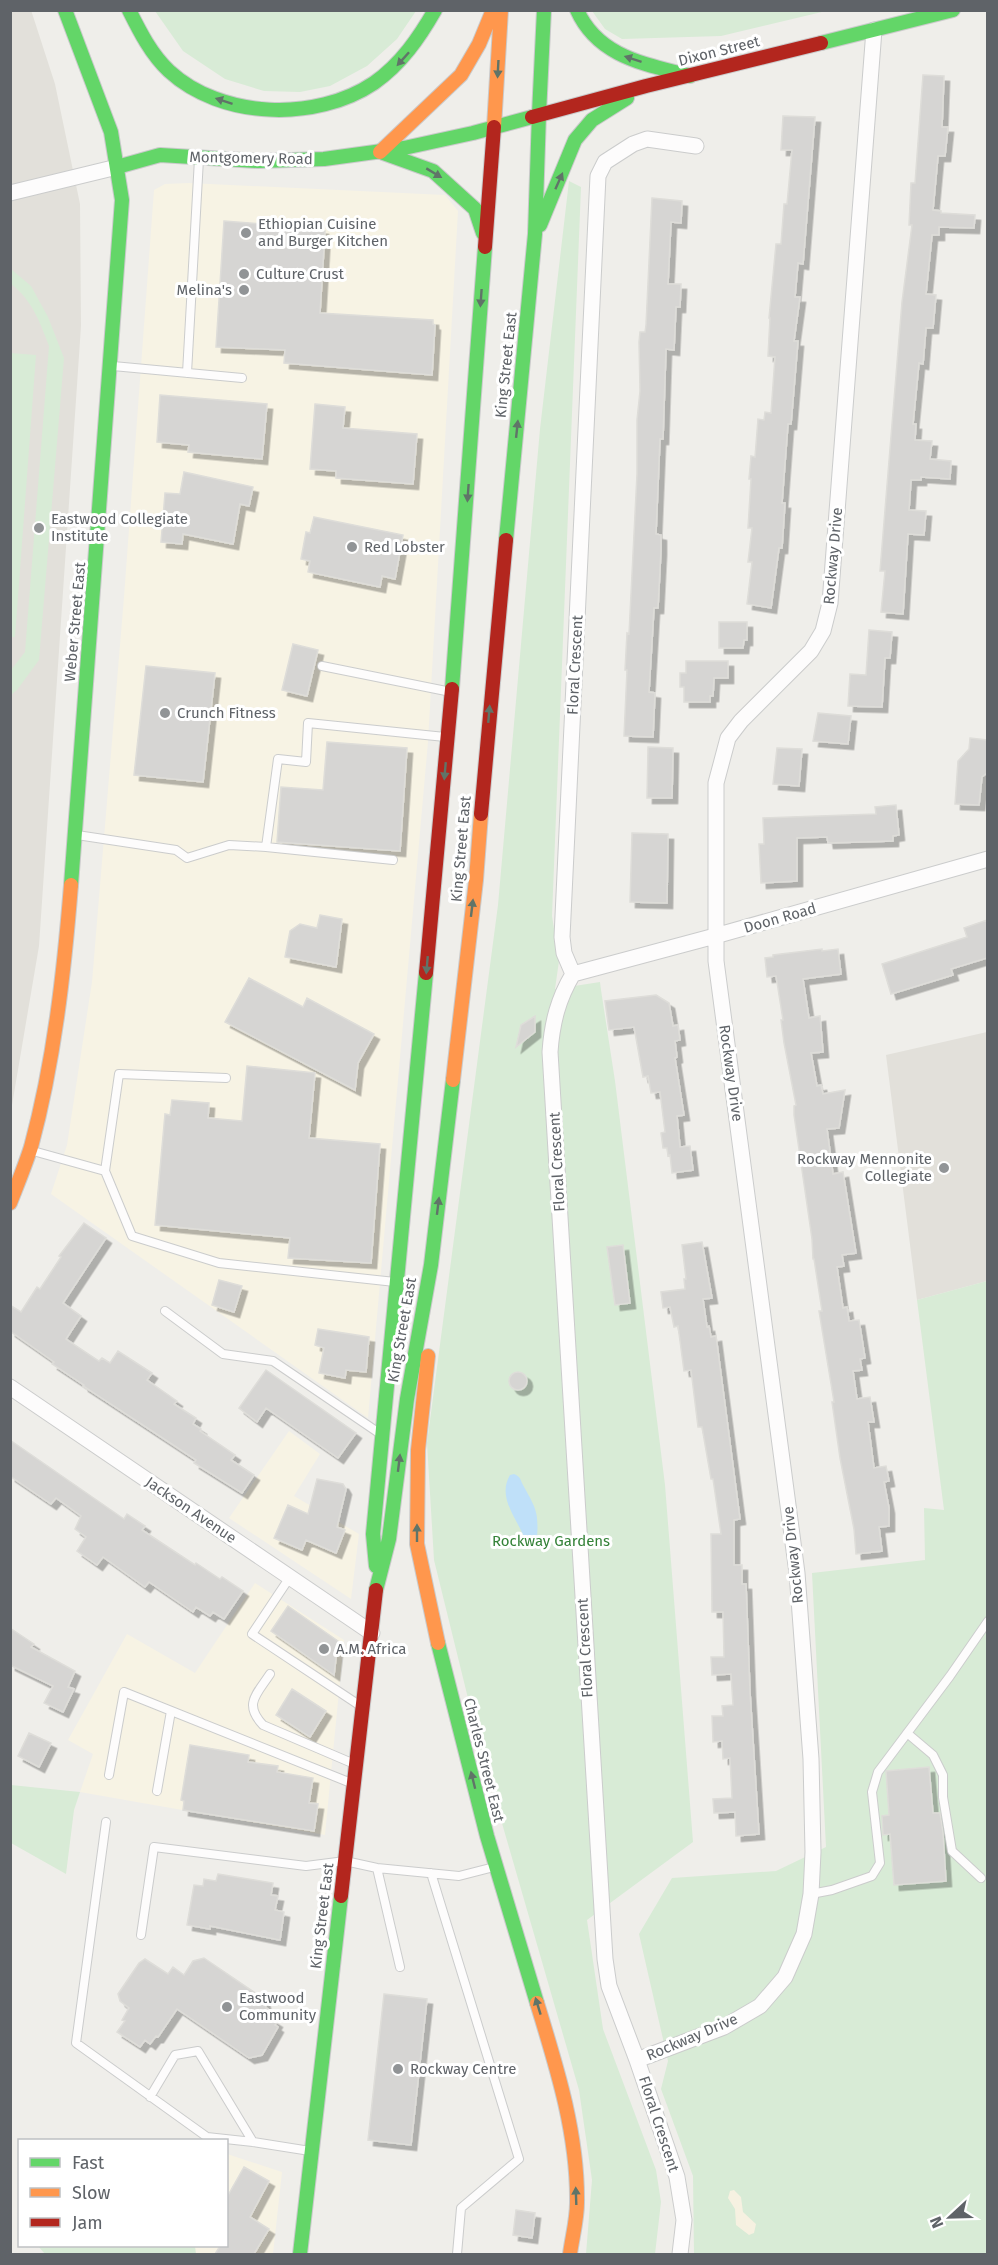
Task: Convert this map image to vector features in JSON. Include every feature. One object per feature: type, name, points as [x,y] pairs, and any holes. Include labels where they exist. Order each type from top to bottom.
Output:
[{"type":"main road","name":"Weber Street East","points":[[10,1203],[30,1150],[45,1088],[65,961],[122,200],[111,132],[65,10]]},
{"type":"main road","points":[[129,10],[144,41],[164,66],[186,83],[213,97],[247,108],[277,112],[322,107],[356,94],[385,77],[407,54],[435,10]]},
{"type":"main road","points":[[486,240],[475,209],[449,184],[433,171],[380,152],[461,75],[479,44],[493,10]]},
{"type":"main road","name":"King Street East","points":[[377,1582],[373,1534],[452,692],[501,10]]},
{"type":"main road","name":"King Street East","points":[[300,2254],[377,1582],[389,1539],[407,1399],[431,1264],[476,880],[488,723],[536,234],[544,10]]},
{"type":"main road","points":[[577,10],[591,36],[627,58],[690,76]]},
{"type":"main road","name":"Dixon Street","points":[[494,127],[646,86],[952,10]]},
{"type":"main road","points":[[536,234],[575,140],[592,120],[646,86]]},
{"type":"main road","name":"Montgomery Road","points":[[117,167],[160,155],[258,161],[324,159],[405,148],[494,127]]},
{"type":"main road","name":"Charles Street East","points":[[431,1264],[427,1366],[418,1450],[417,1544],[430,1616],[496,1867],[556,2065],[571,2130],[577,2204],[570,2254]]},
{"type":"street","name":"Rockway Drive","points":[[638,2060],[724,2027],[760,2006],[785,1977],[804,1934],[811,1894],[813,1852],[811,1758],[797,1573],[719,984],[715,936],[717,912],[716,783],[728,738],[741,721],[811,651],[823,632],[830,603],[874,30]]},
{"type":"street","name":"Floral Crescent","points":[[680,2254],[684,2220],[677,2177],[638,2060],[609,1986],[604,1959],[550,1052],[552,1026],[563,992],[573,974],[564,953],[562,937],[598,176],[605,162],[633,144],[647,139],[696,146]]},
{"type":"street","name":"Montgomery Road","points":[[10,193],[117,167]]},
{"type":"street","name":"Doon Road","points":[[573,974],[987,859]]},
{"type":"street","name":"Jackson Avenue","points":[[10,1387],[372,1633]]},
{"type":"lane","points":[[187,373],[199,158]]},
{"type":"lane","points":[[109,366],[242,378]]},
{"type":"lane","points":[[322,666],[452,692]]},
{"type":"lane","points":[[266,847],[278,759],[306,762],[308,723],[448,737]]},
{"type":"lane","points":[[75,835],[176,850],[187,858],[229,845],[393,860]]},
{"type":"lane","points":[[226,1078],[119,1074],[105,1170],[132,1236],[219,1263],[397,1282]]},
{"type":"lane","points":[[30,1150],[105,1170]]},
{"type":"lane","points":[[165,1311],[223,1354],[273,1361],[382,1436]]},
{"type":"lane","points":[[290,1577],[252,1634],[363,1708]]},
{"type":"lane","points":[[811,1894],[832,1890],[872,1876],[880,1863],[872,1792],[878,1772],[950,1676],[987,1621]]},
{"type":"lane","points":[[270,1674],[252,1701],[252,1709],[263,1725],[357,1765]]},
{"type":"lane","points":[[109,1774],[124,1692],[355,1784]]},
{"type":"lane","points":[[157,1791],[171,1711]]},
{"type":"lane","points":[[907,1733],[933,1755],[943,1775],[943,1797],[952,1851],[981,1878]]},
{"type":"lane","points":[[106,1822],[76,2043],[207,2137],[225,2139]]},
{"type":"lane","points":[[141,1935],[154,1847],[306,1866],[345,1861],[377,1868],[459,1876],[496,1867]]},
{"type":"lane","points":[[377,1868],[400,1967]]},
{"type":"lane","points":[[431,1873],[519,2159],[461,2208],[457,2254]]},
{"type":"lane","points":[[150,2097],[175,2055],[198,2051],[253,2142]]},
{"type":"lane","points":[[228,2139],[312,2151]]},
{"type":"shaded area","name":"Eastwood Collegiate Institute","points":[[31,10],[55,84],[80,204],[81,326],[39,946],[11,1111],[10,11]]},
{"type":"shaded area","points":[[189,183],[445,195],[458,211],[428,742],[368,1418],[51,1194],[67,1145],[92,982],[124,597],[154,190],[165,184]]},
{"type":"shaded area","name":"Rockway Mennonite Collegiate","points":[[987,1032],[987,1281],[917,1300],[886,1055]]},
{"type":"shaded area","points":[[289,1431],[320,1454],[294,1496],[359,1534],[351,1599],[229,1518]]},
{"type":"shaded area","points":[[255,1583],[344,1640],[325,1835],[80,1792],[93,1754],[68,1740],[127,1634],[195,1673]]},
{"type":"shaded area","points":[[228,2154],[282,2172],[273,2254],[179,2254],[179,2247],[228,2247]]},
{"type":"green space","points":[[155,11],[416,11],[397,39],[367,66],[330,86],[300,92],[264,91],[225,79],[183,51]]},
{"type":"green space","points":[[592,11],[826,11],[721,36],[622,39],[605,29]]},
{"type":"green space","name":"Rockway Gardens","points":[[569,181],[581,187],[552,916],[559,961],[555,989],[600,982],[615,1081],[665,1485],[693,1842],[587,1920],[603,2029],[656,2170],[661,2202],[655,2254],[586,2254],[592,2180],[579,2090],[480,1747],[434,1560],[427,1443],[498,905],[540,429]]},
{"type":"green space","points":[[11,269],[31,286],[48,317],[64,358],[39,660],[11,695],[11,670],[25,652],[49,346],[30,304],[11,284]]},
{"type":"green space","points":[[10,353],[36,355],[15,637],[10,637]]},
{"type":"green space","points":[[987,1281],[987,2254],[694,2254],[693,2176],[661,2089],[668,2061],[639,1934],[672,1878],[776,1871],[826,1847],[812,1573],[925,1560],[924,1508],[944,1510],[917,1300]]},
{"type":"green space","points":[[11,1785],[80,1792],[74,1810],[66,1874],[11,1843]]},
{"type":"green space","points":[[39,2247],[195,2247],[196,2254],[45,2254]]},
{"type":"sand","points":[[734,2190],[741,2197],[743,2212],[756,2224],[754,2233],[749,2235],[736,2225],[735,2209],[728,2198],[730,2191]]},
{"type":"water","points":[[514,1474],[520,1478],[537,1515],[537,1537],[529,1540],[524,1537],[507,1499],[507,1483],[510,1475]]},
{"type":"building","points":[[923,75],[944,76],[942,127],[948,127],[945,156],[938,156],[933,210],[941,211],[941,213],[975,215],[974,228],[939,227],[939,235],[932,235],[926,294],[936,295],[933,328],[926,328],[923,364],[919,363],[913,424],[916,424],[915,440],[932,441],[930,459],[951,461],[950,479],[921,477],[921,480],[911,480],[909,510],[926,511],[924,535],[908,534],[903,614],[881,612],[885,571],[880,571],[902,302],[912,225],[909,225],[911,183],[915,183]]},
{"type":"building","points":[[783,116],[815,117],[803,264],[798,263],[795,297],[800,297],[794,341],[798,341],[791,424],[788,424],[782,503],[785,503],[782,548],[779,548],[771,608],[747,604],[752,562],[748,562],[752,528],[748,528],[751,479],[749,479],[751,456],[755,457],[758,419],[764,420],[765,412],[771,413],[775,357],[768,356],[769,318],[776,244],[781,244],[792,150],[781,150]]},
{"type":"building","points":[[652,198],[682,201],[681,223],[671,222],[668,284],[681,284],[680,307],[676,307],[674,350],[666,349],[663,439],[660,439],[656,534],[661,535],[661,550],[658,608],[654,608],[649,692],[655,693],[653,737],[624,736],[627,670],[625,670],[637,474],[639,342],[640,332],[645,332],[646,325]]},
{"type":"building","points":[[224,221],[323,229],[325,231],[320,313],[433,320],[435,325],[432,375],[284,363],[285,350],[216,347]]},
{"type":"building","points":[[160,395],[267,404],[262,459],[188,452],[189,445],[157,442]]},
{"type":"building","points":[[315,404],[345,407],[343,428],[417,434],[413,484],[336,478],[336,471],[310,469]]},
{"type":"building","points":[[184,472],[253,487],[249,506],[240,504],[233,544],[183,534],[182,544],[161,542],[165,493],[180,494]]},
{"type":"building","name":"Red Lobster","points":[[314,517],[403,535],[395,579],[382,576],[380,587],[308,572],[310,561],[301,559],[306,532],[310,533]]},
{"type":"building","points":[[719,622],[747,622],[747,640],[744,640],[743,648],[719,648]]},
{"type":"building","points":[[869,630],[892,632],[890,658],[885,658],[882,707],[848,706],[850,674],[866,675]]},
{"type":"building","points":[[293,644],[318,650],[307,696],[282,690]]},
{"type":"building","points":[[686,661],[728,661],[728,678],[714,678],[713,696],[710,696],[710,702],[684,702],[684,687],[680,687],[680,673],[686,673]]},
{"type":"building","points":[[146,666],[215,673],[203,782],[134,775]]},
{"type":"building","points":[[818,713],[851,716],[848,744],[813,741]]},
{"type":"building","points":[[970,738],[987,740],[987,773],[982,777],[979,805],[955,804],[958,761],[969,749]]},
{"type":"building","points":[[327,742],[407,748],[400,851],[277,842],[281,787],[323,790]]},
{"type":"building","points":[[648,747],[673,748],[672,798],[647,798]]},
{"type":"building","points":[[777,748],[802,749],[799,786],[773,784]]},
{"type":"building","points":[[896,805],[899,835],[893,836],[893,841],[828,843],[827,837],[797,838],[797,881],[761,883],[759,844],[764,844],[763,818],[876,814],[875,807]]},
{"type":"building","points":[[632,833],[668,834],[667,903],[630,902]]},
{"type":"building","points":[[320,915],[342,919],[336,967],[285,957],[290,931],[300,924],[317,928]]},
{"type":"building","points":[[987,920],[987,958],[951,969],[953,975],[891,994],[882,964],[967,937],[964,928]]},
{"type":"building","points":[[822,949],[822,951],[838,949],[841,974],[803,979],[809,1018],[820,1016],[823,1052],[811,1053],[817,1086],[821,1085],[823,1094],[845,1090],[839,1128],[827,1129],[833,1174],[843,1172],[856,1253],[842,1255],[844,1266],[837,1267],[843,1308],[847,1307],[849,1321],[859,1320],[865,1358],[860,1359],[862,1370],[853,1371],[857,1399],[870,1397],[874,1422],[868,1422],[874,1468],[886,1466],[889,1481],[884,1482],[889,1508],[889,1526],[879,1527],[882,1551],[856,1554],[819,1311],[822,1311],[794,1115],[796,1105],[784,1043],[776,976],[767,977],[765,958]]},
{"type":"building","points":[[249,978],[303,1007],[307,998],[374,1034],[358,1063],[355,1090],[225,1022]]},
{"type":"building","points":[[656,995],[669,1003],[673,1026],[678,1025],[680,1040],[675,1041],[677,1057],[675,1058],[684,1115],[677,1116],[680,1147],[690,1146],[693,1170],[672,1173],[670,1155],[668,1156],[667,1148],[663,1148],[661,1133],[665,1132],[660,1092],[651,1093],[648,1076],[643,1077],[634,1027],[609,1030],[605,1001]]},
{"type":"building","points":[[535,1016],[535,1032],[516,1047],[521,1025]]},
{"type":"building","points":[[247,1066],[315,1073],[309,1138],[380,1144],[371,1263],[288,1258],[290,1238],[155,1225],[165,1114],[170,1115],[172,1100],[209,1103],[208,1118],[242,1121]]},
{"type":"building","points":[[84,1223],[106,1238],[63,1303],[81,1316],[66,1339],[99,1361],[102,1358],[110,1363],[118,1351],[152,1373],[147,1380],[177,1401],[174,1404],[196,1418],[193,1424],[201,1429],[200,1431],[235,1455],[231,1460],[254,1475],[242,1493],[194,1463],[196,1460],[83,1386],[10,1331],[10,1305],[21,1312],[37,1287],[40,1289],[61,1257],[59,1256]]},
{"type":"building","points":[[702,1242],[712,1298],[703,1299],[707,1327],[709,1326],[711,1337],[716,1336],[740,1519],[734,1520],[734,1565],[742,1565],[742,1584],[746,1584],[759,1834],[736,1836],[735,1812],[714,1813],[713,1799],[732,1798],[730,1758],[723,1759],[722,1741],[713,1742],[712,1716],[723,1716],[722,1706],[733,1705],[731,1674],[712,1675],[711,1657],[724,1657],[723,1612],[712,1612],[711,1534],[721,1534],[702,1427],[698,1427],[691,1370],[684,1371],[678,1326],[674,1327],[670,1307],[663,1308],[661,1292],[685,1289],[682,1245]]},
{"type":"building","points":[[623,1245],[630,1303],[615,1305],[607,1247]]},
{"type":"building","points":[[219,1280],[242,1286],[234,1312],[212,1305]]},
{"type":"building","points":[[318,1329],[369,1337],[366,1372],[346,1370],[345,1378],[319,1373],[324,1348],[315,1345]]},
{"type":"building","points":[[266,1370],[356,1433],[338,1458],[266,1408],[257,1422],[239,1408]]},
{"type":"building","points":[[518,1372],[524,1375],[527,1381],[524,1387],[518,1390],[512,1387],[509,1381],[512,1375]]},
{"type":"building","points":[[10,1440],[124,1519],[127,1514],[145,1526],[142,1530],[195,1565],[196,1563],[220,1579],[222,1577],[243,1591],[224,1619],[213,1612],[210,1616],[196,1607],[193,1612],[149,1582],[145,1587],[103,1557],[97,1565],[77,1551],[86,1537],[75,1529],[81,1516],[56,1498],[51,1504],[10,1476]]},
{"type":"building","points":[[317,1479],[343,1484],[346,1489],[337,1527],[345,1530],[336,1553],[306,1540],[302,1550],[274,1538],[288,1505],[308,1514]]},
{"type":"building","points":[[288,1606],[338,1641],[334,1675],[271,1631]]},
{"type":"building","points":[[10,1628],[34,1644],[31,1647],[75,1671],[68,1687],[74,1689],[63,1712],[44,1703],[53,1686],[10,1665]]},
{"type":"building","points":[[292,1689],[326,1711],[310,1737],[276,1715]]},
{"type":"building","points":[[29,1733],[51,1743],[39,1767],[18,1756]]},
{"type":"building","points":[[190,1745],[249,1755],[248,1762],[278,1766],[277,1772],[313,1778],[309,1803],[318,1804],[314,1831],[183,1810],[184,1801],[181,1800]]},
{"type":"building","points":[[929,1767],[933,1813],[940,1813],[943,1833],[946,1881],[894,1885],[890,1834],[883,1835],[882,1816],[889,1815],[886,1771]]},
{"type":"building","points":[[218,1874],[273,1883],[271,1895],[278,1896],[275,1910],[284,1912],[280,1940],[210,1926],[210,1929],[187,1925],[194,1885],[203,1886],[204,1879],[216,1881]]},
{"type":"building","name":"Eastwood Community","points":[[204,1958],[264,1999],[266,2008],[271,2011],[267,2016],[277,2022],[275,2025],[278,2027],[262,2055],[249,2058],[177,2009],[158,2037],[156,2036],[150,2044],[145,2040],[140,2047],[117,2032],[125,2021],[122,2020],[129,2008],[120,2001],[118,1994],[139,1963],[145,1959],[168,1974],[173,1967],[184,1975],[193,1961]]},
{"type":"building","name":"Rockway Centre","points":[[384,1994],[427,1999],[411,2145],[368,2140]]},
{"type":"building","points":[[244,2167],[269,2181],[250,2217],[269,2229],[254,2254],[215,2254],[219,2247],[228,2247],[228,2195]]},
{"type":"building","points":[[516,2210],[535,2213],[532,2238],[513,2235]]},
{"type":"traffic: fast","points":[[65,10],[111,132],[122,200],[71,885]]},
{"type":"traffic: fast","points":[[129,10],[151,50],[169,71],[190,87],[215,99],[269,110],[297,109],[325,104],[351,96],[374,83],[393,68],[409,50],[435,10]]},
{"type":"traffic: fast","points":[[539,114],[544,10]]},
{"type":"traffic: fast","points":[[577,10],[586,26],[610,48],[640,62],[690,76]]},
{"type":"traffic: fast","points":[[821,43],[953,10]]},
{"type":"traffic: fast","points":[[540,225],[575,140],[592,120],[627,98]]},
{"type":"traffic: fast","points":[[506,540],[535,234],[539,114]]},
{"type":"traffic: fast","points":[[117,167],[160,155],[258,161],[324,159],[404,148],[532,117]]},
{"type":"traffic: fast","points":[[383,153],[433,171],[475,209],[483,233]]},
{"type":"traffic: fast","points":[[452,689],[485,247]]},
{"type":"traffic: fast","points":[[376,1566],[373,1534],[426,973]]},
{"type":"traffic: fast","points":[[376,1590],[389,1539],[407,1399],[431,1265],[453,1080]]},
{"type":"traffic: fast","points":[[438,1643],[487,1836],[537,2003]]},
{"type":"traffic: fast","points":[[300,2254],[341,1896]]},
{"type":"traffic: slow","points":[[380,152],[461,75],[479,44],[493,10]]},
{"type":"traffic: slow","points":[[494,127],[501,10]]},
{"type":"traffic: slow","points":[[453,1080],[476,880],[481,814]]},
{"type":"traffic: slow","points":[[10,1203],[31,1147],[46,1083],[61,984],[71,885]]},
{"type":"traffic: slow","points":[[428,1356],[418,1450],[417,1544],[438,1643]]},
{"type":"traffic: slow","points":[[537,2003],[559,2077],[574,2152],[577,2209],[570,2254]]},
{"type":"traffic: jam","points":[[532,117],[821,43]]},
{"type":"traffic: jam","points":[[485,247],[494,127]]},
{"type":"traffic: jam","points":[[481,814],[506,540]]},
{"type":"traffic: jam","points":[[426,973],[452,689]]},
{"type":"traffic: jam","points":[[341,1896],[376,1590]]},
{"type":"place","name":"Ethiopian Cuisine and Burger Kitchen","points":[[246,233]]},
{"type":"place","name":"Culture Crust","points":[[244,274]]},
{"type":"place","name":"Melina's","points":[[244,290]]},
{"type":"place","name":"Eastwood Collegiate Institute","points":[[39,528]]},
{"type":"place","name":"Red Lobster","points":[[352,547]]},
{"type":"place","name":"Crunch Fitness","points":[[165,713]]},
{"type":"place","name":"Rockway Mennonite Collegiate","points":[[944,1168]]},
{"type":"place","name":"A.M. Africa","points":[[324,1649]]},
{"type":"place","name":"Eastwood Community","points":[[227,2007]]},
{"type":"place","name":"Rockway Centre","points":[[398,2069]]}]
